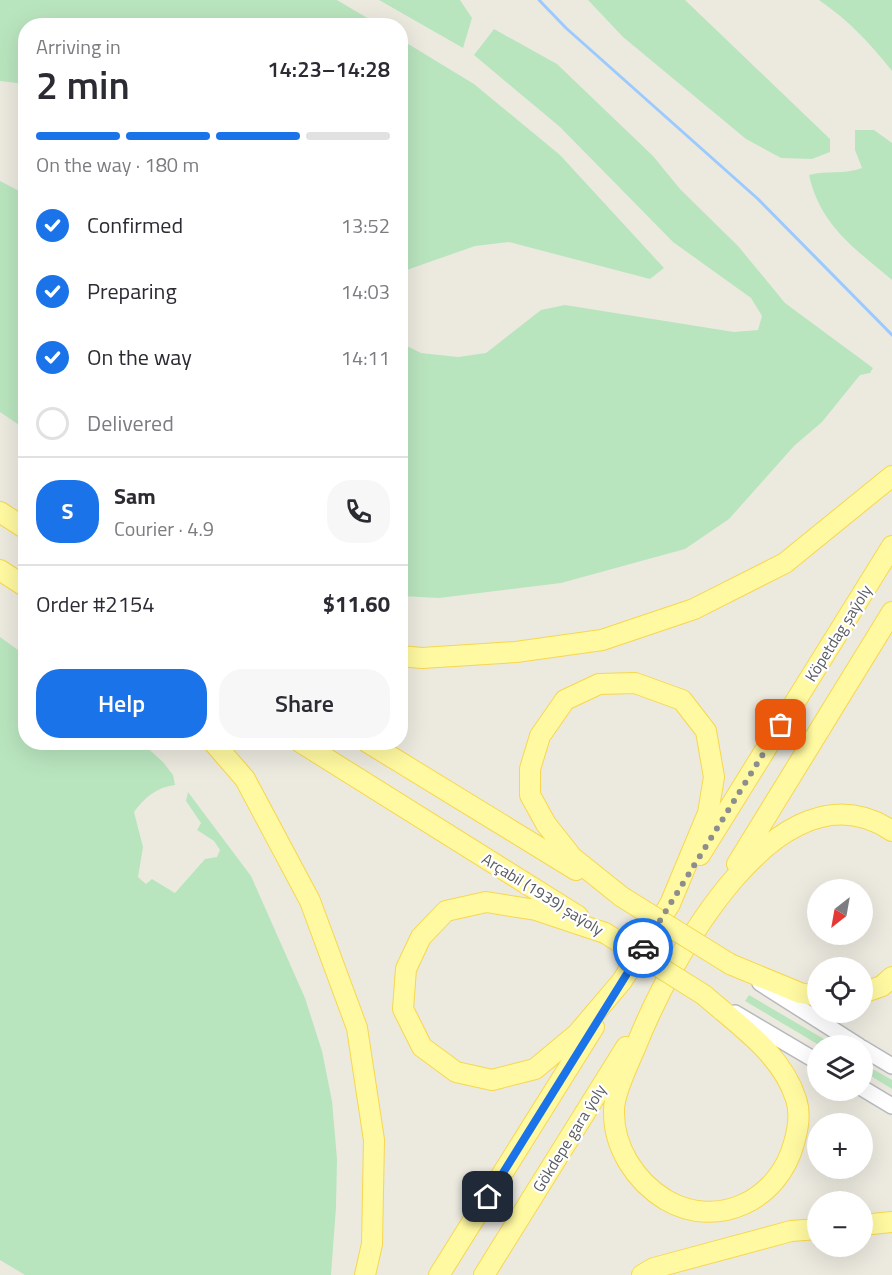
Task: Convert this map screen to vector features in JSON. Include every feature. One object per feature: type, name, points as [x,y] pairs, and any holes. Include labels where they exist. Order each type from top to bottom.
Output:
[{"type":"main road","points":[[408,657],[422,658],[516,652],[602,640],[694,609],[785,563],[892,476]]},
{"type":"main road","name":"Köpetdag şaýoly","points":[[670,904],[892,546]]},
{"type":"main road","points":[[0,562],[18,572]]},
{"type":"main road","points":[[0,570],[18,582]]},
{"type":"main road","points":[[704,995],[781,1064],[797,1100],[799,1125],[791,1154],[775,1183],[748,1204],[710,1213],[678,1207],[651,1191],[628,1165],[617,1137],[613,1108],[654,1001],[892,612]]},
{"type":"main road","points":[[439,1275],[670,904],[708,813],[714,777],[706,731],[682,700],[635,683],[599,684],[565,700],[540,735],[530,768],[530,795],[546,824],[572,857],[622,897]]},
{"type":"main road","points":[[220,750],[245,779],[310,901],[357,1028],[374,1140],[372,1245],[365,1275]]},
{"type":"main road","name":"Arçabil (1939) şaýoly","points":[[313,750],[704,995]]},
{"type":"main road","points":[[380,750],[730,964],[807,994]]},
{"type":"main road","points":[[701,923],[748,862],[781,833],[831,814],[874,819],[892,831]]},
{"type":"main road","points":[[605,933],[536,910],[486,902],[446,912],[421,937],[406,969],[403,1009],[422,1047],[456,1072],[492,1080],[535,1069],[577,1034],[622,981]]},
{"type":"main road","points":[[873,989],[882,986],[892,977]]},
{"type":"main road","name":"Gökdepe gara ýoly","points":[[484,1275],[654,1001]]},
{"type":"main road","points":[[873,1224],[892,1222]]},
{"type":"main road","points":[[642,1275],[654,1268],[791,1231],[807,1230]]},
{"type":"street","points":[[730,964],[842,1035]]},
{"type":"street","name":"Arçabil (1939) şaýoly","points":[[704,995],[807,1056]]},
{"type":"street","points":[[873,1054],[892,1066]]},
{"type":"street","points":[[873,1095],[892,1106]]},
{"type":"green space","points":[[0,0],[337,0],[367,18],[18,18],[18,83],[0,81]]},
{"type":"green space","points":[[379,0],[460,0],[472,18],[463,48]]},
{"type":"green space","points":[[588,0],[685,0],[830,139],[830,152],[812,159],[781,158],[746,139],[623,37]]},
{"type":"green space","points":[[819,0],[892,0],[892,71],[858,32]]},
{"type":"green space","points":[[494,29],[557,64],[653,156],[680,189],[738,246],[785,303],[873,368],[870,373],[860,375],[822,422],[794,446],[729,519],[685,549],[561,583],[439,598],[408,596],[408,346],[421,353],[458,357],[486,353],[541,310],[565,305],[734,332],[758,330],[762,316],[751,298],[673,242],[560,127],[474,55]]},
{"type":"green space","points":[[408,44],[474,84],[560,155],[664,268],[650,279],[509,242],[475,246],[408,270]]},
{"type":"green space","points":[[855,130],[874,130],[892,143],[892,280],[852,246],[830,222],[814,193],[809,175],[862,168],[855,150]]},
{"type":"green space","points":[[0,181],[18,190],[18,424],[0,412]]},
{"type":"green space","points":[[0,637],[18,650],[18,750],[150,750],[173,775],[175,785],[162,788],[152,794],[134,812],[143,847],[138,877],[146,884],[152,879],[175,893],[205,859],[217,857],[220,850],[214,841],[197,830],[201,823],[186,801],[188,792],[251,876],[305,998],[322,1051],[332,1101],[337,1159],[331,1275],[25,1275],[0,1260]]},
{"type":"green space","points":[[749,995],[817,1035],[807,1035],[807,1038],[745,1001]]},
{"type":"green space","points":[[873,1069],[892,1080],[892,1089],[873,1077]]},
{"type":"waterway","points":[[539,0],[566,28],[758,199],[892,335]]},
{"type":"way so far","points":[[643,948],[781,725]]},
{"type":"route","points":[[488,1197],[643,948]]}]
